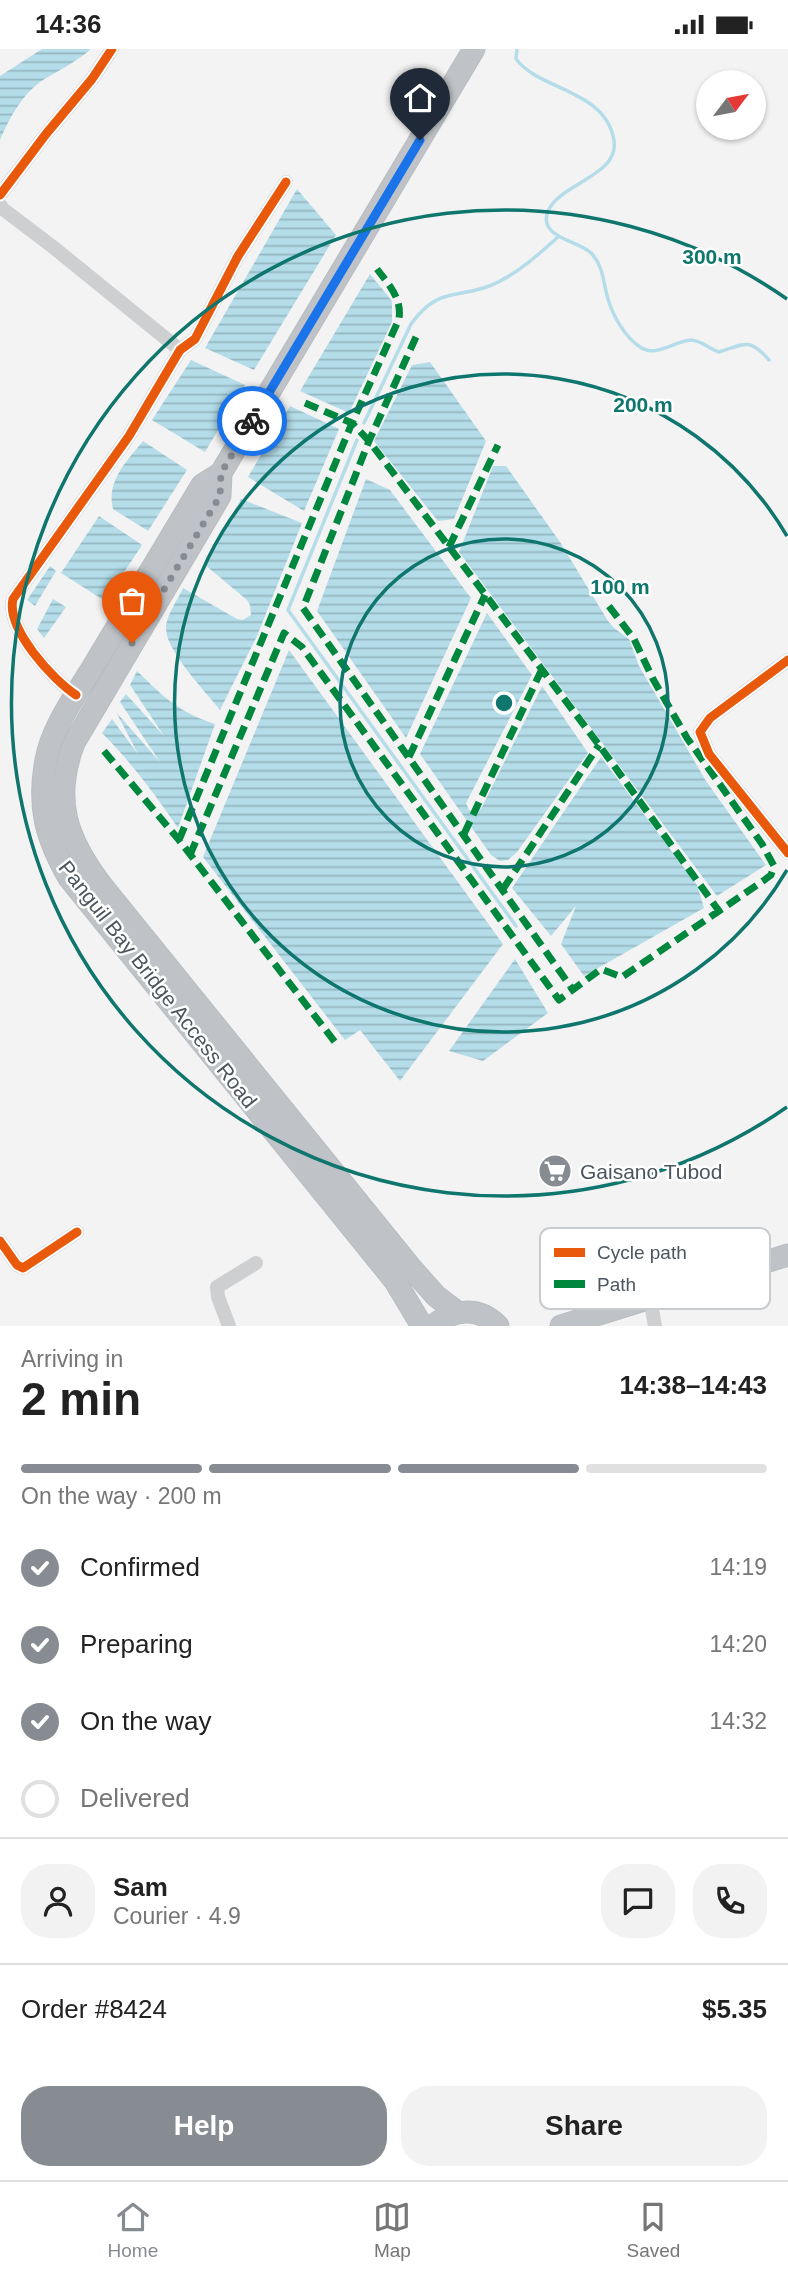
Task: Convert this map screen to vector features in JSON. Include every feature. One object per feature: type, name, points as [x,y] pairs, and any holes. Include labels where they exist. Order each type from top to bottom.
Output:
[{"type":"highway","name":"Panguil Bay Bridge Access Road","points":[[422,1326],[395,1281],[87,900],[56,855],[46,832],[43,781],[46,757],[54,734],[76,695],[202,485],[221,473],[474,49]]},
{"type":"highway","name":"Panguil Bay Bridge Access Road","points":[[221,473],[220,496],[74,743],[67,762],[64,783],[67,826],[87,866],[103,887],[412,1269],[436,1296],[457,1312]]},
{"type":"highway","points":[[770,1261],[788,1255]]},
{"type":"highway","points":[[561,1326],[615,1309]]},
{"type":"highway","points":[[433,1326],[457,1312],[483,1315],[496,1324],[517,1326]]},
{"type":"street","points":[[0,195],[92,79],[112,49]]},
{"type":"street","points":[[76,695],[54,678],[20,631],[11,607],[13,599],[130,436],[180,350],[188,346],[200,331],[232,266],[286,182]]},
{"type":"street","points":[[0,205],[180,350]]},
{"type":"street","points":[[788,660],[710,718],[700,733],[709,754],[788,853]]},
{"type":"street","points":[[0,1241],[17,1265],[23,1268],[77,1232]]},
{"type":"street","points":[[229,1326],[217,1287],[256,1263]]},
{"type":"green space","points":[[204,501],[75,720],[57,760],[54,782],[57,829],[79,872],[203,1024],[77,872],[56,829],[52,805],[55,760],[63,738]]},
{"type":"water","points":[[42,49],[91,49],[40,82],[27,94],[16,108],[0,140],[0,76]]},
{"type":"water","points":[[297,189],[336,235],[254,370],[205,348]]},
{"type":"water","points":[[370,274],[392,301],[392,322],[349,413],[300,391]]},
{"type":"water","points":[[191,360],[245,385],[205,452],[152,420]]},
{"type":"water","points":[[430,362],[486,441],[454,519],[438,521],[374,441],[412,365]]},
{"type":"water","points":[[290,406],[339,429],[304,511],[248,477]]},
{"type":"water","points":[[143,441],[187,470],[148,531],[113,509],[112,499],[112,489],[119,472]]},
{"type":"water","points":[[493,466],[506,466],[560,542],[608,621],[629,639],[639,666],[706,781],[766,865],[717,896],[459,552]]},
{"type":"water","points":[[366,479],[390,490],[471,598],[406,738],[317,611]]},
{"type":"water","points":[[241,499],[302,523],[257,636],[220,710],[179,659],[167,637],[166,628],[170,613],[183,588],[237,619],[243,620],[251,615],[247,600],[204,564]]},
{"type":"water","points":[[99,516],[142,545],[105,601],[61,573]]},
{"type":"water","points":[[50,566],[56,571],[35,606],[27,600]]},
{"type":"water","points":[[53,599],[66,607],[44,638],[37,629]]},
{"type":"water","points":[[487,613],[532,675],[466,803],[469,810],[476,814],[482,807],[542,686],[588,753],[517,852],[508,860],[500,861],[491,855],[420,754]]},
{"type":"water","points":[[289,650],[503,944],[400,1081],[360,1030],[345,1040],[203,857]]},
{"type":"water","points":[[137,671],[172,703],[215,724],[178,828],[123,755],[102,733],[112,719],[138,754],[116,712],[160,762],[120,702],[126,694],[164,736],[130,685]]},
{"type":"water","points":[[601,757],[697,885],[704,908],[584,976],[561,944],[576,906],[551,936],[512,888]]},
{"type":"water","points":[[515,959],[548,1013],[483,1061],[449,1051]]},
{"type":"waterway","points":[[517,49],[516,59],[527,70],[586,101],[599,111],[609,124],[614,141],[613,153],[607,163],[554,201],[546,220],[554,233],[586,250],[596,259],[610,306],[625,332],[646,350],[659,350],[691,340],[719,352],[746,344],[756,348],[769,360]]},
{"type":"waterway","points":[[364,423],[411,324],[421,312],[439,299],[501,281],[527,264],[558,237]]},
{"type":"waterway","points":[[357,440],[288,610],[516,926]]},
{"type":"marked path","points":[[179,840],[352,423],[399,319],[397,298],[377,269]]},
{"type":"marked path","points":[[416,337],[369,441],[303,608],[573,990]]},
{"type":"marked path","points":[[305,403],[352,423],[369,441],[599,745],[719,911]]},
{"type":"marked path","points":[[449,547],[498,445]]},
{"type":"marked path","points":[[409,757],[485,595]]},
{"type":"marked path","points":[[190,855],[284,633],[302,647],[559,1000],[601,969],[622,977],[763,881],[771,875],[774,866],[762,844],[687,738],[653,679],[634,639],[605,601]]},
{"type":"marked path","points":[[464,834],[542,669]]},
{"type":"marked path","points":[[503,889],[599,745]]},
{"type":"marked path","points":[[104,751],[179,840],[338,1046]]},
{"type":"cycle path","points":[[0,195],[92,79],[112,49]]},
{"type":"cycle path","points":[[76,695],[55,678],[33,653],[17,625],[13,599],[129,436],[180,350],[195,339],[238,256],[286,182]]},
{"type":"cycle path","points":[[788,660],[710,718],[700,732],[709,754],[788,853]]},
{"type":"cycle path","points":[[0,1241],[17,1265],[23,1268],[77,1232]]},
{"type":"way so far","points":[[132,643],[220,496],[221,473],[252,421]]},
{"type":"place","name":"Gaisano Tubod","points":[[555,1171]]},
{"type":"route","points":[[252,421],[420,140]]}]
